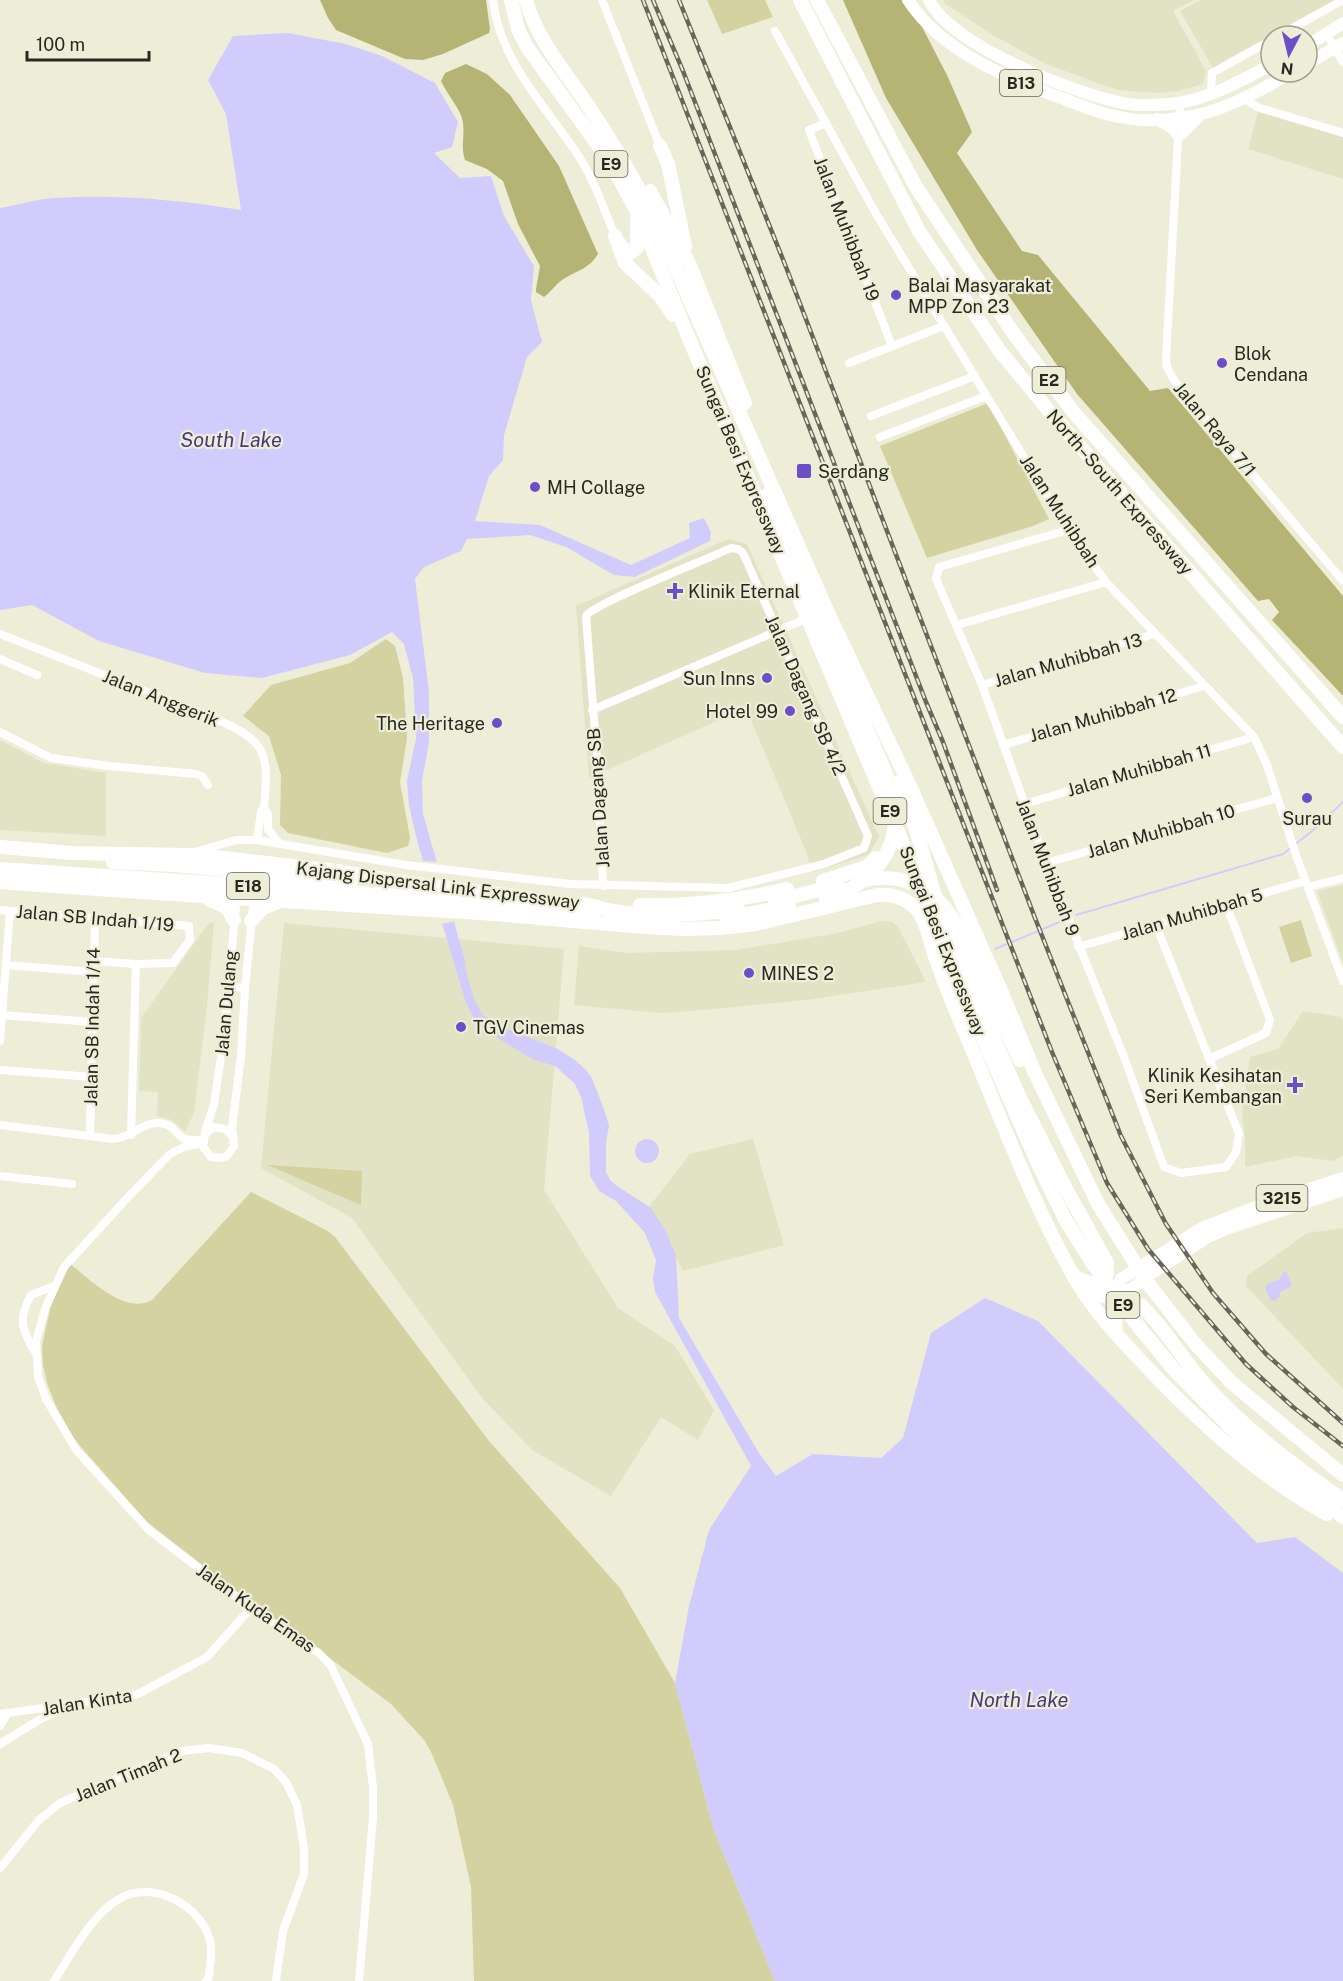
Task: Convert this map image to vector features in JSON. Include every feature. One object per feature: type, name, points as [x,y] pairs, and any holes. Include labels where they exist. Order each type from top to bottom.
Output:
[{"type":"highway","name":"Sungai Besi Expressway","points":[[511,0],[518,29],[527,47],[610,162],[636,210],[981,1034],[1061,1211],[1093,1264],[1135,1322],[1176,1372],[1252,1449],[1343,1517]]},
{"type":"highway","name":"Sungai Besi Expressway","points":[[526,0],[531,17],[542,39],[624,160],[649,208],[874,714],[910,786],[1034,1071],[1083,1177],[1148,1282],[1197,1346],[1232,1383],[1343,1475]]},
{"type":"highway","name":"North–South Expressway","points":[[800,0],[904,206],[999,350],[1049,411],[1343,747]]},
{"type":"highway","name":"North–South Expressway","points":[[817,0],[916,187],[1016,337],[1076,414],[1343,717]]},
{"type":"highway","points":[[650,191],[659,197],[668,196],[671,189],[660,146]]},
{"type":"highway","points":[[660,146],[668,164],[689,263]]},
{"type":"highway","points":[[624,160],[650,191],[689,263],[769,464],[771,484]]},
{"type":"highway","points":[[615,236],[626,252],[630,253],[635,250],[638,244],[636,210]]},
{"type":"highway","points":[[615,236],[625,263],[660,296],[690,341]]},
{"type":"highway","points":[[496,905],[519,905],[630,919],[703,921],[748,915],[830,897],[854,887],[880,864],[891,843],[896,813],[894,795],[754,463],[754,445]]},
{"type":"highway","points":[[874,714],[878,737],[905,797],[935,896],[998,1048],[1065,1187],[1104,1254],[1108,1270],[1102,1281],[1090,1283],[1075,1278]]},
{"type":"highway","points":[[590,905],[726,902],[816,883],[867,867],[878,854],[885,839],[879,786]]},
{"type":"highway","name":"Kajang Dispersal Link Expressway","points":[[0,847],[72,853],[188,855],[337,871],[408,884],[590,905]]},
{"type":"highway","points":[[0,855],[214,869],[393,885],[408,884]]},
{"type":"highway","points":[[204,895],[220,890],[224,882],[214,869]]},
{"type":"highway","name":"Kajang Dispersal Link Expressway","points":[[0,870],[360,893],[496,905]]},
{"type":"highway","points":[[292,901],[279,896],[277,889],[282,879],[294,877]]},
{"type":"highway","points":[[590,905],[614,911],[664,915],[696,914],[739,909],[871,878],[900,880],[925,890],[944,904],[956,921],[1061,1151],[1067,1161],[1083,1177]]},
{"type":"highway","points":[[0,882],[703,929],[756,924],[867,896],[885,895],[906,901],[917,910],[926,925],[933,952],[1031,1190],[1083,1292],[1116,1334],[1201,1422],[1251,1466],[1328,1515],[1343,1517]]},
{"type":"highway","points":[[204,895],[221,904],[232,914],[234,920]]},
{"type":"highway","points":[[252,921],[258,912],[268,906],[292,901]]},
{"type":"highway","points":[[496,905],[608,928],[692,937],[754,932],[868,905],[890,904],[903,909],[913,918],[933,952]]},
{"type":"highway","points":[[997,1011],[998,1023],[1029,1105],[1030,1115]]},
{"type":"highway","points":[[981,1034],[993,1096]]},
{"type":"highway","points":[[1104,1254],[1120,1262],[1142,1266]]},
{"type":"highway","points":[[1154,1322],[1148,1296],[1150,1282],[1155,1271]]},
{"type":"highway","points":[[1083,1292],[1110,1297],[1130,1290]]},
{"type":"highway","points":[[1116,1334],[1116,1312],[1124,1303],[1132,1302],[1141,1305],[1202,1381],[1227,1407],[1276,1453],[1343,1500]]},
{"type":"main road","name":"B13","points":[[908,0],[921,18],[960,51],[1022,83],[1101,113],[1122,118],[1180,118],[1203,113],[1245,99],[1272,84]]},
{"type":"main road","name":"B13","points":[[929,0],[947,23],[1001,57],[1044,77],[1125,104],[1180,103],[1233,85],[1259,71]]},
{"type":"main road","points":[[1319,38],[1343,23]]},
{"type":"main road","points":[[1319,57],[1339,46]]},
{"type":"main road","points":[[1157,119],[1171,127],[1179,136],[1203,113]]},
{"type":"main road","name":"3215","points":[[1130,1290],[1224,1224],[1343,1178]]},
{"type":"main road","name":"3215","points":[[1142,1266],[1202,1228],[1224,1224],[1343,1190]]},
{"type":"main road","points":[[1130,1290],[1119,1290],[1119,1281],[1142,1266]]},
{"type":"street","points":[[493,0],[501,36],[512,63],[578,154],[615,236]]},
{"type":"street","points":[[602,0],[660,146]]},
{"type":"street","points":[[1300,24],[1343,0]]},
{"type":"street","name":"Jalan Muhibbah","points":[[776,31],[880,220],[1068,530],[1106,582],[1254,737],[1267,765],[1307,884],[1341,966],[1343,981]]},
{"type":"street","points":[[1326,33],[1339,46],[1343,62]]},
{"type":"street","points":[[1211,93],[1212,73],[1259,47]]},
{"type":"street","points":[[1245,99],[1257,107],[1343,133]]},
{"type":"street","name":"Jalan Raya 7/1","points":[[1180,103],[1167,367],[1182,392],[1343,581]]},
{"type":"street","name":"Jalan Muhibbah 19","points":[[826,123],[809,130],[892,346]]},
{"type":"street","points":[[849,363],[944,326]]},
{"type":"street","points":[[871,416],[975,376]]},
{"type":"street","points":[[880,437],[986,396]]},
{"type":"street","name":"Jalan Muhibbah 9","points":[[1068,530],[939,567],[936,579],[982,685],[1046,863],[1124,1057],[1164,1167],[1181,1173],[1226,1167],[1236,1152],[1239,1134],[1209,1059]]},
{"type":"street","name":"Jalan Dagang SB","points":[[603,886],[598,771],[586,616],[589,610],[730,549],[738,549]]},
{"type":"street","name":"Jalan Dagang SB 4/2","points":[[603,886],[728,888],[824,864],[864,848],[867,843],[868,837],[778,631],[742,553],[738,549]]},
{"type":"street","points":[[957,626],[1106,582]]},
{"type":"street","points":[[592,710],[808,618]]},
{"type":"street","name":"Jalan Anggerik","points":[[0,634],[216,719],[248,735],[257,744],[267,769],[264,808],[261,812],[257,840]]},
{"type":"street","name":"Jalan Muhibbah 13","points":[[982,685],[1154,634]]},
{"type":"street","points":[[0,659],[37,675]]},
{"type":"street","name":"Jalan Muhibbah 12","points":[[1003,745],[1204,686]]},
{"type":"street","points":[[0,732],[51,758],[196,774],[202,776],[208,785]]},
{"type":"street","name":"Jalan Muhibbah 11","points":[[1024,804],[1254,737]]},
{"type":"street","name":"Jalan Muhibbah 10","points":[[1046,863],[1277,798]]},
{"type":"street","name":"Jalan Anggerik","points":[[264,808],[268,814],[268,829],[280,844]]},
{"type":"street","points":[[188,855],[236,840],[257,840],[406,865],[603,886]]},
{"type":"street","name":"Jalan Dulang","points":[[203,1139],[214,1104],[224,1044],[227,986],[240,872]]},
{"type":"street","name":"Jalan Dulang","points":[[233,1137],[257,873]]},
{"type":"street","name":"Jalan Muhibbah 5","points":[[1078,947],[1226,904],[1307,884],[1343,878]]},
{"type":"street","points":[[1156,925],[1209,1059],[1266,1033],[1270,1020],[1226,904]]},
{"type":"street","name":"Jalan SB Indah 1/19","points":[[0,910],[189,926],[190,940],[173,963],[136,964]]},
{"type":"street","points":[[0,1041],[10,911]]},
{"type":"street","name":"Jalan SB Indah 1/14","points":[[90,1136],[95,918]]},
{"type":"street","points":[[93,961],[136,964],[131,1135]]},
{"type":"street","points":[[6,965],[93,972]]},
{"type":"street","points":[[227,986],[245,988]]},
{"type":"street","points":[[2,1015],[92,1022]]},
{"type":"street","points":[[0,1070],[92,1077]]},
{"type":"street","points":[[0,1125],[113,1139],[131,1135],[149,1124],[157,1123],[175,1128],[187,1139],[203,1139],[214,1127],[220,1127],[233,1137],[233,1149],[229,1154],[216,1158],[206,1153],[203,1139]]},
{"type":"street","name":"Jalan Kuda Emas","points":[[203,1139],[170,1154],[64,1267],[54,1286],[38,1333],[35,1353],[38,1377],[46,1399],[77,1451],[149,1530],[251,1608],[319,1653],[331,1666],[368,1744],[373,1788],[373,1818],[359,1981]]},
{"type":"street","points":[[0,1176],[72,1184]]},
{"type":"street","name":"Jalan Kuda Emas","points":[[35,1353],[25,1334],[21,1317],[31,1295],[54,1286]]},
{"type":"street","name":"Jalan Kinta","points":[[4,1714],[136,1695],[207,1657],[251,1608]]},
{"type":"street","points":[[0,1744],[39,1720],[69,1706]]},
{"type":"street","points":[[0,1726],[4,1714]]},
{"type":"street","name":"Jalan Timah 2","points":[[0,1868],[39,1820],[60,1803],[182,1751],[208,1748],[242,1753],[274,1769],[286,1782],[297,1805],[304,1848],[304,1874],[283,1931],[276,1981]]},
{"type":"street","points":[[54,1981],[85,1933],[108,1906],[134,1893],[157,1893],[175,1899],[193,1911],[203,1923],[211,1943],[209,1977],[206,1981]]},
{"type":"shaded area","points":[[320,0],[486,0],[490,29],[489,33],[443,54],[423,60],[405,59],[336,30]]},
{"type":"shaded area","points":[[843,0],[908,0],[947,75],[972,132],[957,153],[1022,251],[1038,255],[1150,391],[1168,388],[1343,596],[1343,696],[1272,620],[1279,612],[1269,599],[1258,601],[1077,394],[977,250],[886,98]]},
{"type":"shaded area","points":[[943,0],[1194,0],[1173,11],[1206,71],[1203,84],[1178,91],[1158,93],[1118,90],[1048,65],[996,37],[945,4]]},
{"type":"shaded area","points":[[1201,0],[1335,0],[1292,24],[1259,24],[1259,42],[1213,68],[1180,11]]},
{"type":"shaded area","points":[[466,64],[487,74],[510,95],[559,166],[598,254],[582,269],[562,280],[544,297],[536,292],[540,266],[518,224],[503,181],[487,169],[465,160],[462,118],[441,81],[445,73]]},
{"type":"shaded area","points":[[1258,112],[1343,137],[1343,179],[1248,149]]},
{"type":"shaded area","points":[[728,539],[747,544],[879,837],[869,854],[812,873],[806,851],[746,708],[589,778],[576,606]]},
{"type":"shaded area","points":[[0,740],[44,763],[106,773],[106,836],[0,830]]},
{"type":"shaded area","points":[[1343,885],[1343,963],[1317,891]]},
{"type":"shaded area","name":"MINES 2","points":[[881,921],[893,922],[898,927],[926,982],[806,1000],[661,1013],[574,1005],[579,946],[627,953],[736,950],[838,933]]},
{"type":"shaded area","points":[[214,922],[194,1113],[185,1131],[172,1120],[157,1116],[158,1092],[139,1091],[141,1018],[208,924]]},
{"type":"shaded area","points":[[284,923],[564,949],[544,1190],[618,1308],[675,1346],[714,1410],[698,1440],[661,1417],[611,1496],[532,1450],[482,1398],[352,1218],[261,1168]]},
{"type":"shaded area","name":"Klinik Kesihatan Seri Kembangan","points":[[1303,1011],[1341,1017],[1343,1020],[1343,1155],[1333,1161],[1297,1156],[1245,1167],[1242,1113],[1250,1057],[1278,1049]]},
{"type":"shaded area","points":[[753,1139],[784,1245],[683,1271],[649,1207],[690,1154]]},
{"type":"shaded area","points":[[1343,1228],[1343,1389],[1246,1286],[1247,1276],[1307,1233]]},
{"type":"green space","points":[[707,0],[765,0],[773,17],[722,34]]},
{"type":"green space","points":[[988,403],[1049,519],[927,558],[880,446]]},
{"type":"green space","points":[[386,639],[395,646],[403,678],[407,738],[400,782],[410,838],[408,846],[387,853],[288,833],[280,825],[281,775],[269,736],[243,716],[271,685],[350,663]]},
{"type":"green space","points":[[1301,920],[1312,956],[1291,963],[1279,927]]},
{"type":"green space","points":[[267,1165],[362,1171],[361,1205]]},
{"type":"green space","points":[[251,1192],[328,1231],[335,1237],[489,1441],[620,1588],[675,1683],[714,1830],[775,1981],[474,1981],[471,1887],[453,1805],[425,1741],[391,1704],[270,1617],[147,1522],[74,1439],[56,1406],[47,1383],[42,1346],[51,1305],[70,1264],[109,1294],[120,1299],[131,1303],[152,1300]]},
{"type":"water","points":[[288,33],[346,44],[382,56],[435,83],[458,122],[452,147],[434,153],[460,178],[491,176],[504,216],[534,266],[531,300],[542,342],[527,357],[504,435],[503,460],[489,476],[475,521],[540,525],[631,565],[690,538],[689,523],[704,518],[711,532],[710,541],[635,577],[614,575],[566,547],[530,535],[467,539],[461,551],[424,567],[415,579],[429,692],[429,742],[422,781],[423,814],[474,999],[482,1014],[497,1025],[556,1048],[575,1060],[592,1078],[609,1126],[606,1143],[606,1172],[617,1186],[651,1208],[665,1230],[676,1255],[679,1318],[759,1453],[776,1476],[813,1454],[881,1458],[903,1438],[931,1333],[985,1298],[1038,1321],[1257,1543],[1295,1537],[1343,1573],[1343,1981],[775,1981],[714,1830],[675,1683],[689,1606],[709,1530],[751,1466],[655,1292],[653,1278],[656,1260],[645,1233],[616,1201],[599,1191],[590,1176],[589,1133],[581,1097],[575,1084],[555,1066],[525,1055],[482,1028],[466,1003],[418,844],[409,806],[407,780],[416,739],[413,678],[404,644],[392,632],[350,655],[262,678],[205,673],[99,641],[32,605],[0,610],[0,208],[48,199],[125,197],[195,203],[241,210],[226,114],[208,80],[233,36]]},
{"type":"water","points":[[647,1139],[655,1143],[659,1151],[655,1159],[647,1163],[639,1159],[635,1151],[639,1143]]},
{"type":"water","points":[[1286,1271],[1292,1286],[1280,1292],[1280,1297],[1275,1301],[1270,1300],[1265,1287],[1280,1279]]},
{"type":"pier","points":[[420,861],[440,862],[457,921],[440,924]]},
{"type":"waterway","points":[[1076,915],[1283,854],[1343,802]]},
{"type":"waterway","points":[[995,949],[1062,921]]},
{"type":"railway","points":[[643,0],[1052,1052],[1107,1183],[1148,1249],[1246,1364],[1293,1407],[1343,1446]]},
{"type":"railway","points":[[653,0],[683,71],[943,742],[997,890]]},
{"type":"railway","points":[[679,0],[786,267],[1035,918],[1121,1136],[1166,1224],[1213,1293],[1266,1354],[1343,1423]]},
{"type":"place","name":"Balai Masyarakat MPP Zon 23","points":[[896,295]]},
{"type":"place","name":"Blok Cendana","points":[[1222,363]]},
{"type":"place","name":"Serdang","points":[[804,471]]},
{"type":"place","name":"MH Collage","points":[[535,487]]},
{"type":"place","name":"Klinik Eternal","points":[[675,591]]},
{"type":"place","name":"Sun Inns","points":[[767,678]]},
{"type":"place","name":"Hotel 99","points":[[790,711]]},
{"type":"place","name":"The Heritage","points":[[497,723]]},
{"type":"place","name":"Surau","points":[[1307,798]]},
{"type":"place","name":"MINES 2","points":[[749,973]]},
{"type":"place","name":"TGV Cinemas","points":[[461,1027]]},
{"type":"place","name":"Klinik Kesihatan Seri Kembangan","points":[[1295,1085]]},
{"type":"water label","name":"South Lake","points":[[231,440]]},
{"type":"water label","name":"North Lake","points":[[1019,1700]]}]
